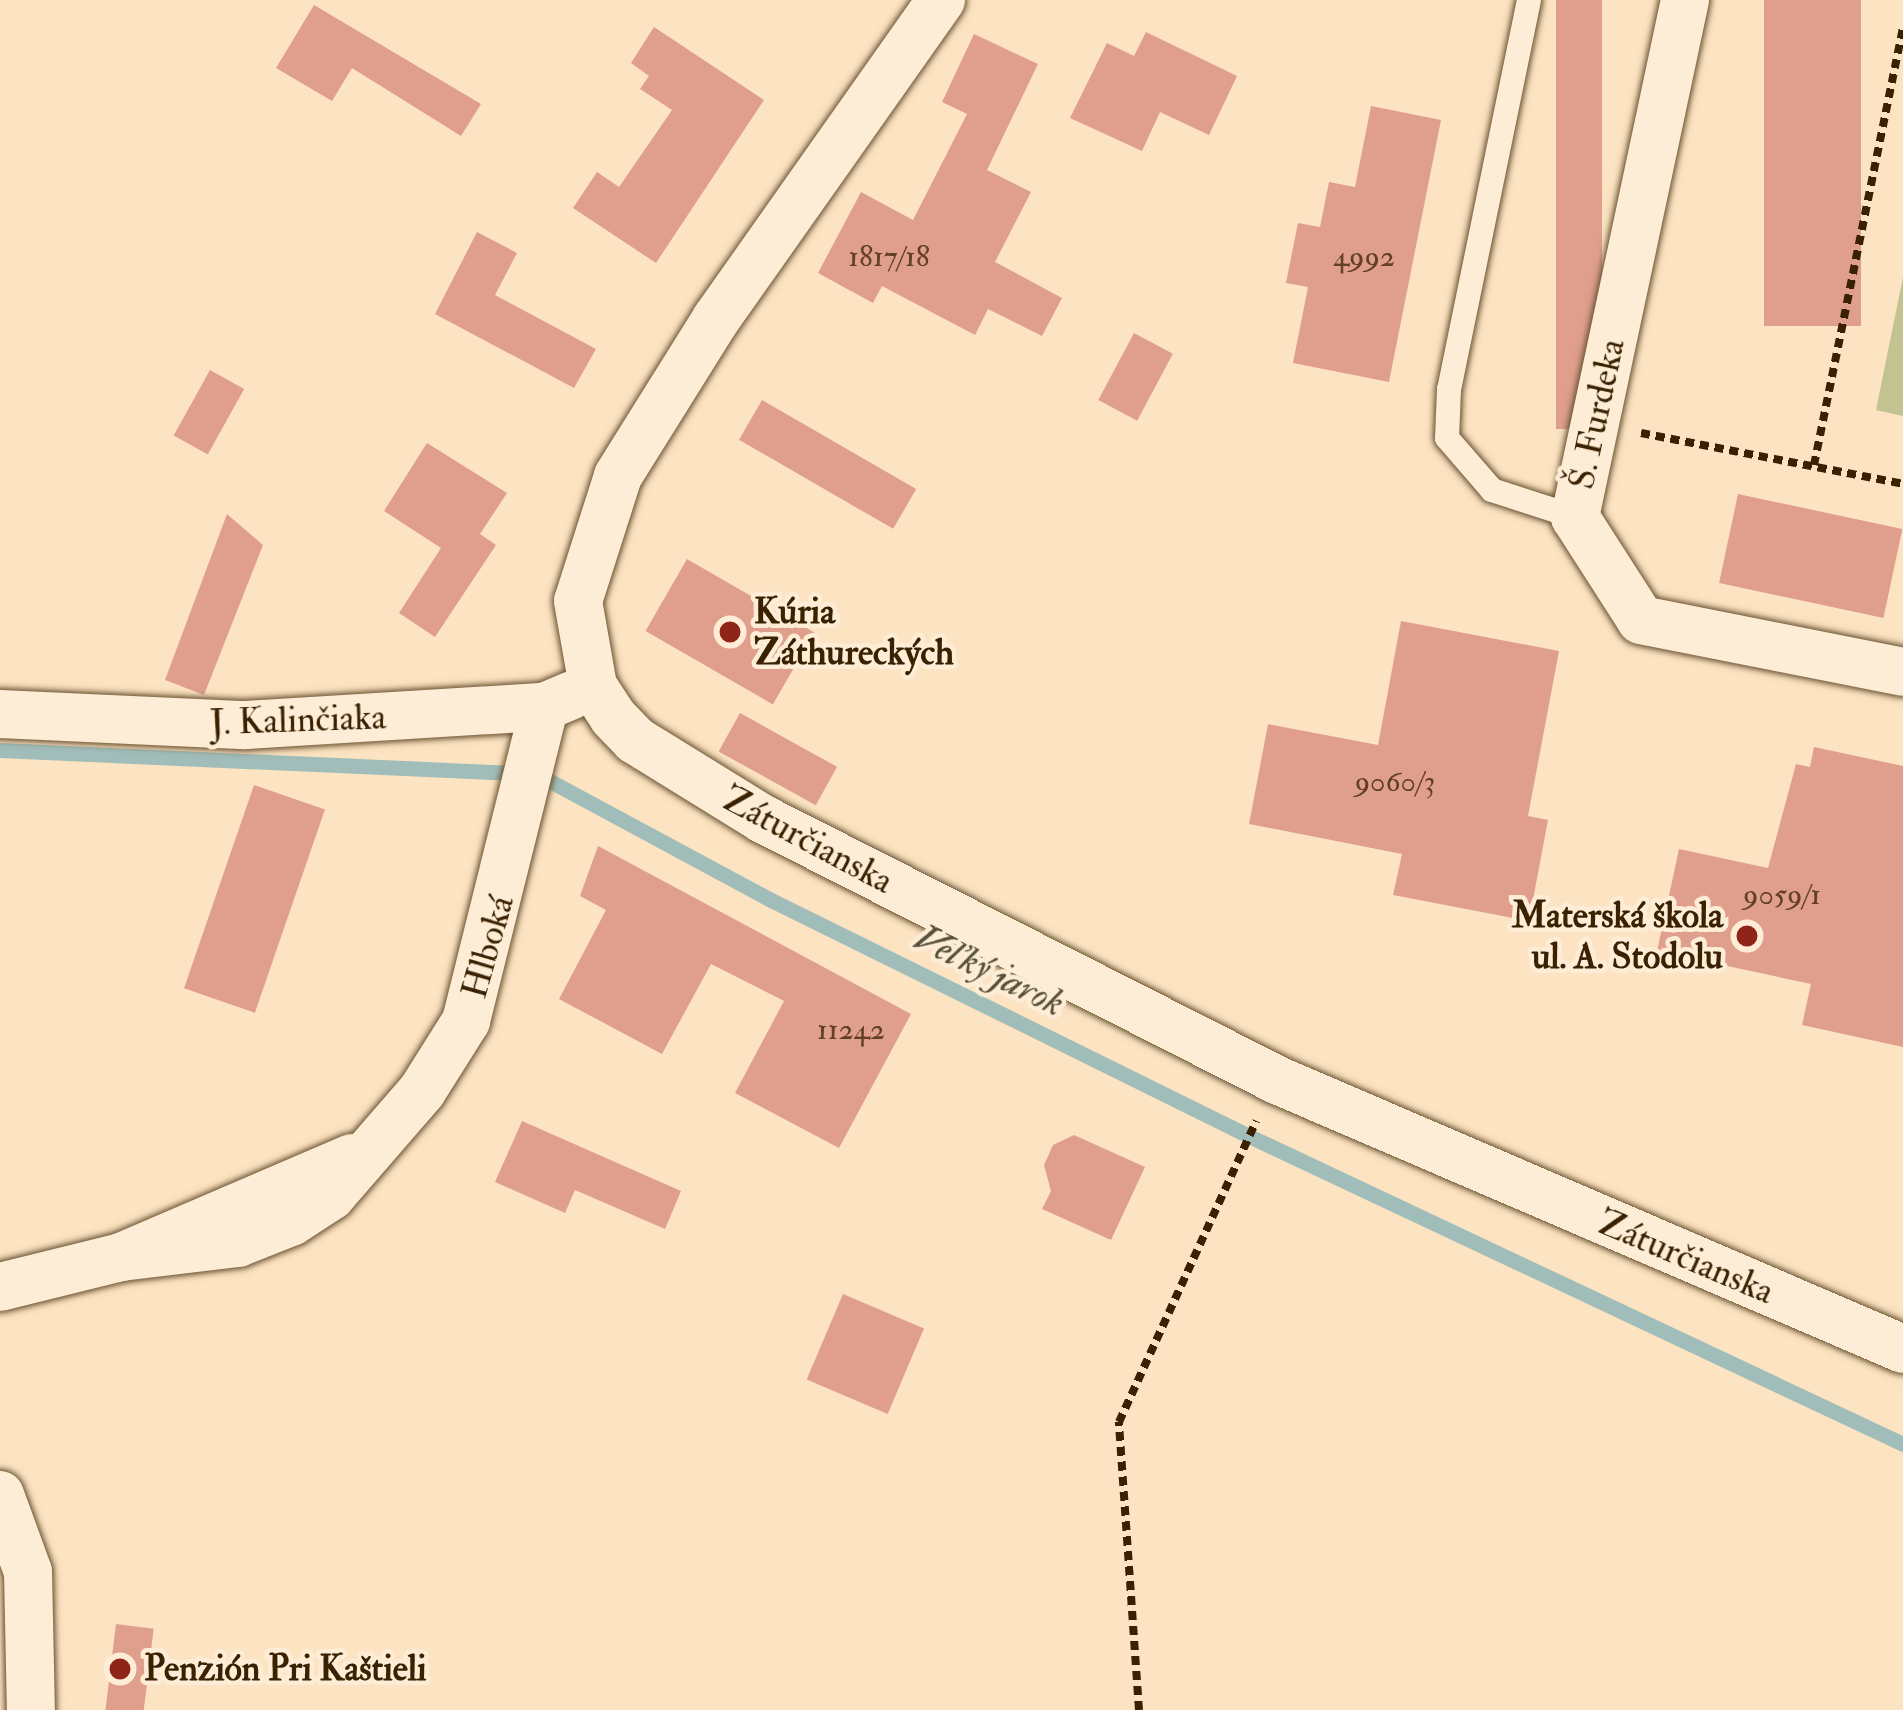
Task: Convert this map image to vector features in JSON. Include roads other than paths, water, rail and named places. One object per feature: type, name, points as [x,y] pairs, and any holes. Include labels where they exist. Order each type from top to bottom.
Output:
[{"type":"street","name":"Záturčianska","points":[[941,0],[716,319],[618,476],[578,601],[592,686],[635,740],[763,819],[1236,1060],[1903,1349]]},
{"type":"street","name":"Š. Furdeka","points":[[1684,0],[1576,517],[1641,620],[1903,672]]},
{"type":"street","name":"J. Kalinčiaka","points":[[0,714],[246,724],[544,707],[592,686]]},
{"type":"street","name":"Hlboká","points":[[0,1287],[121,1257],[238,1243],[291,1222],[331,1196],[362,1154],[422,1090],[466,1021],[534,772],[544,707]]},
{"type":"street","points":[[0,1495],[28,1572],[31,1710]]},
{"type":"lane","points":[[1529,0],[1449,389],[1447,438],[1492,490],[1576,517]]},
{"type":"waterway","name":"Veľký jarok","points":[[0,750],[537,774],[771,900],[1249,1136],[1903,1444]]},
{"type":"place","name":"Kúria Záthureckých","points":[[730,632]]},
{"type":"place","name":"Materská škola ul. A. Stodolu","points":[[1747,936]]},
{"type":"place","name":"Penzión Pri Kaštieli","points":[[120,1669]]}]
